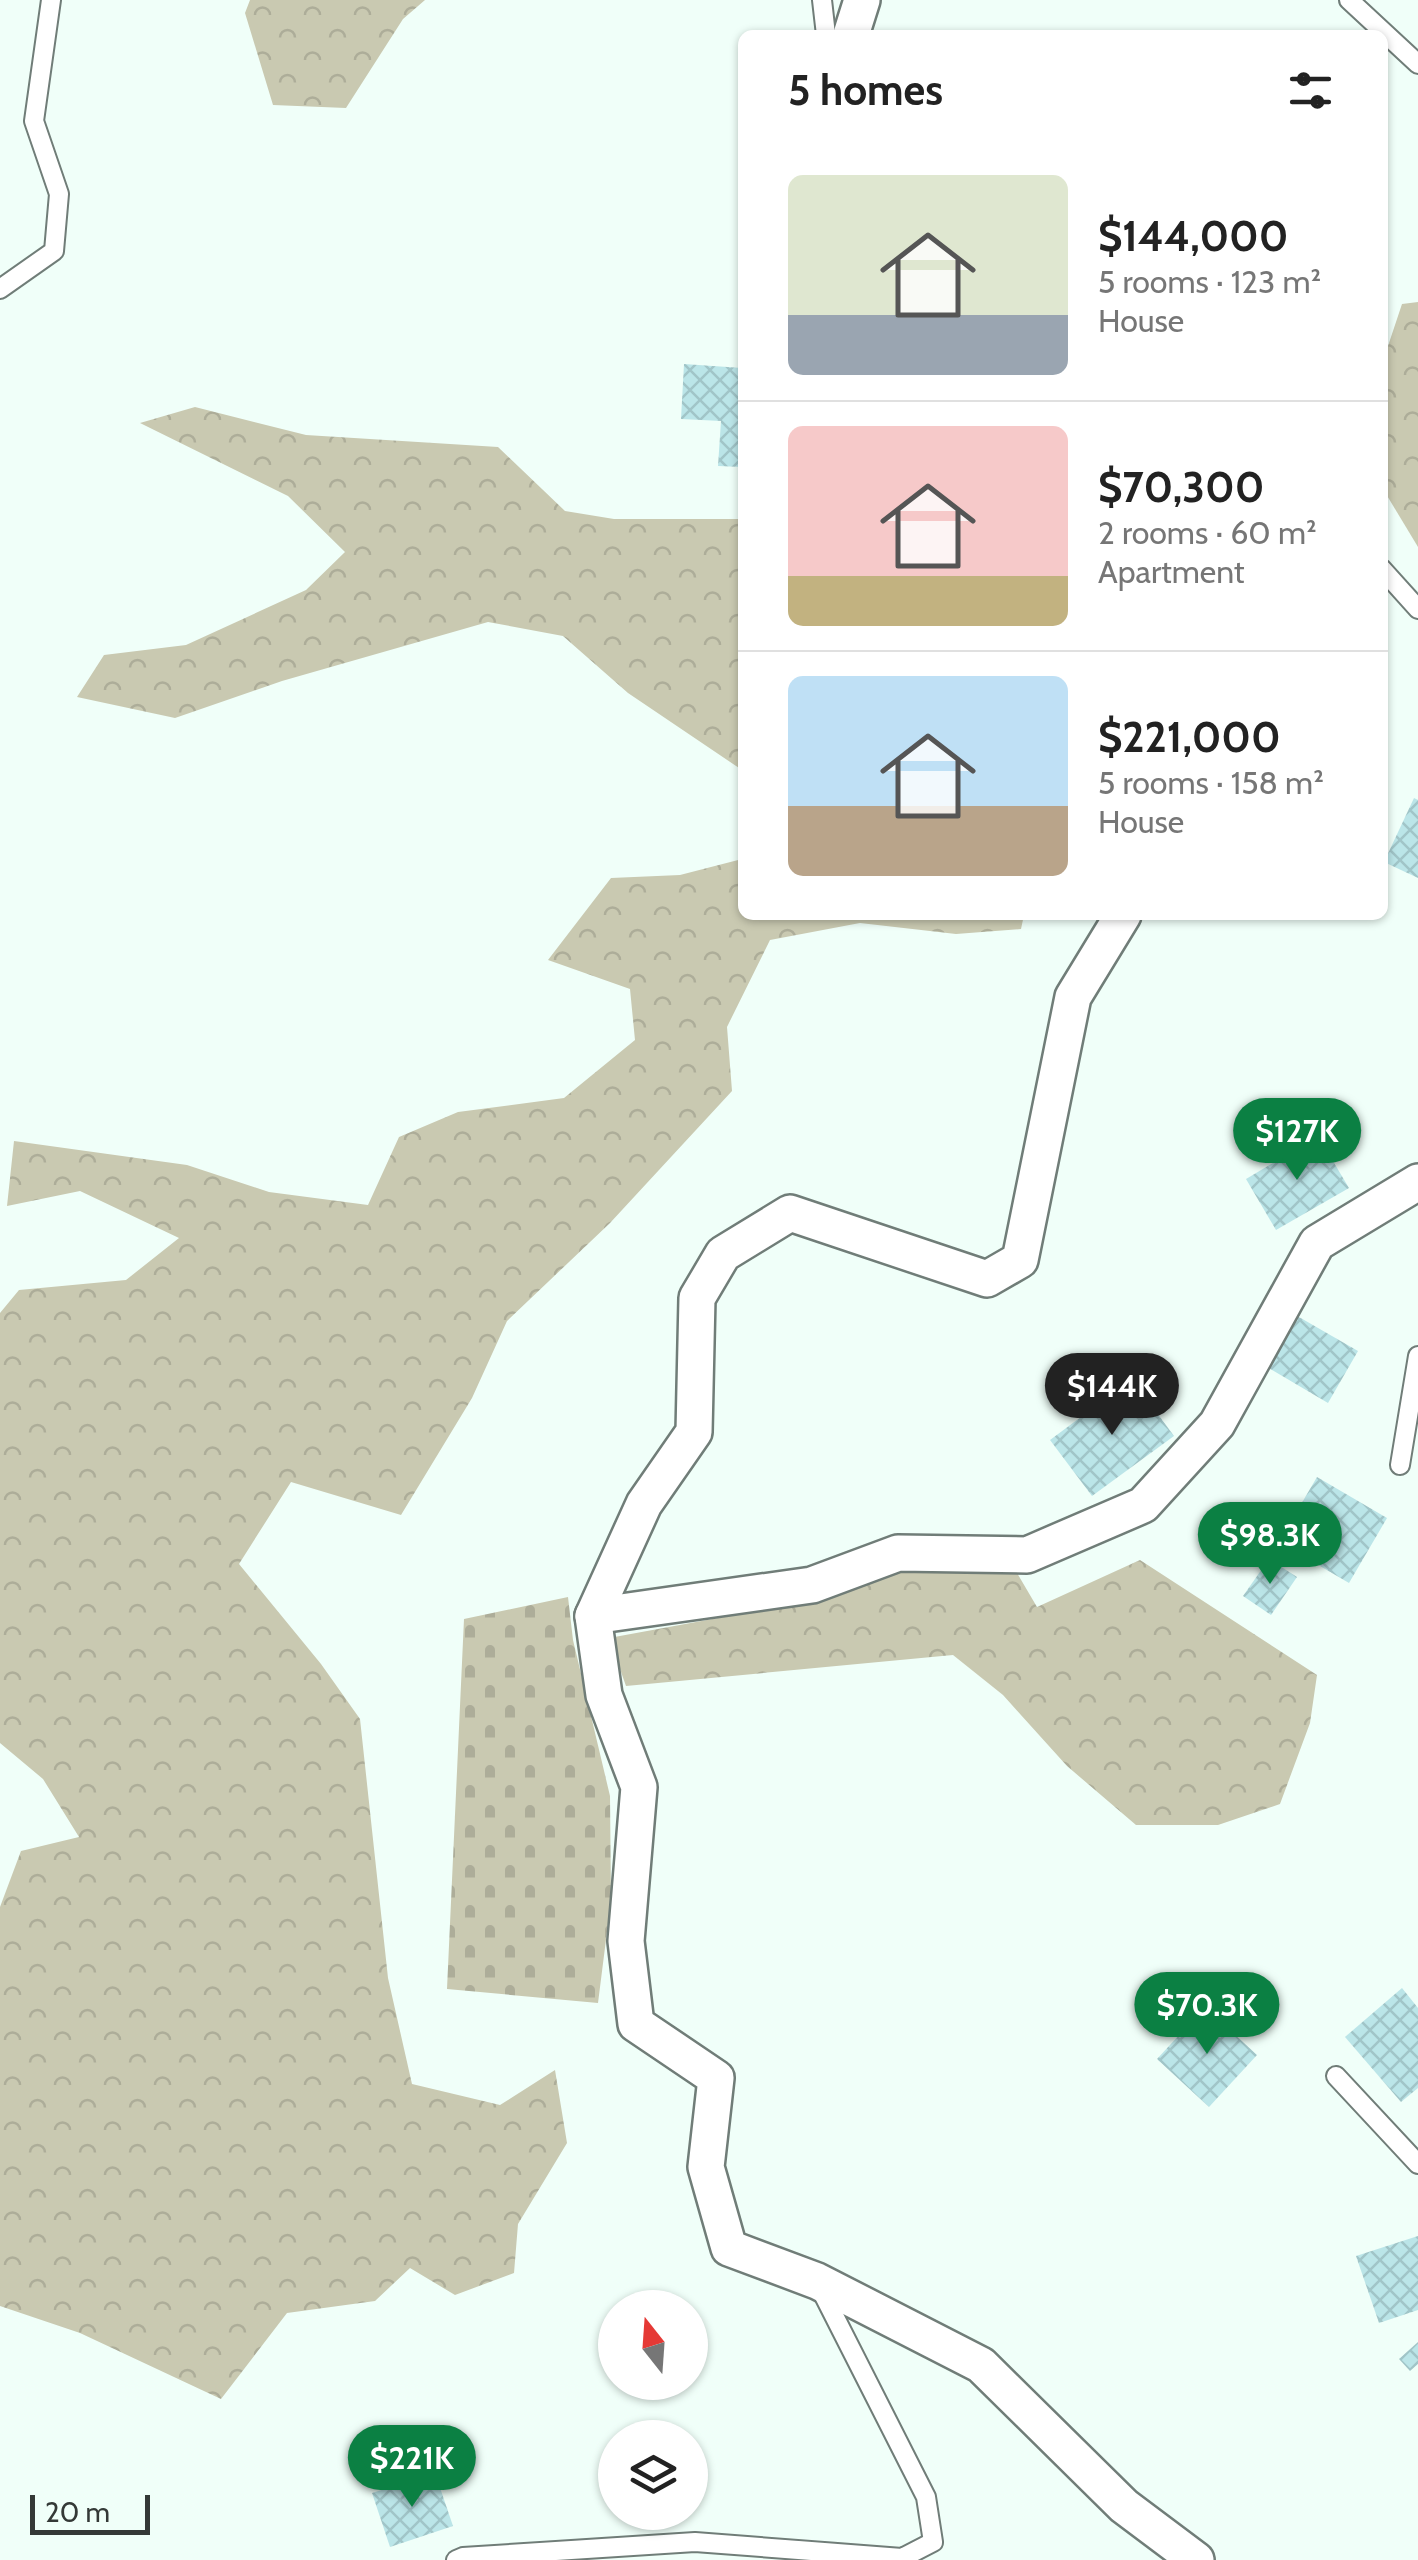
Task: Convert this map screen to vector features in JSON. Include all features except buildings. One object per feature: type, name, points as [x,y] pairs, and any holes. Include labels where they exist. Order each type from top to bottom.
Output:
[{"type":"street","points":[[853,30],[862,0]]},
{"type":"street","points":[[1119,920],[1073,997],[1020,1260],[987,1278],[790,1213],[722,1254],[698,1298],[694,1432],[644,1504],[593,1616],[604,1695],[639,1786],[626,1941],[636,2024],[716,2078],[706,2167],[729,2248],[817,2281],[981,2365],[1124,2506],[1196,2560]]},
{"type":"street","points":[[593,1616],[812,1585],[898,1553],[1028,1555],[1143,1505],[1216,1424],[1317,1243],[1418,1182]]},
{"type":"lane","points":[[0,289],[54,251],[59,194],[34,121],[51,0]]},
{"type":"lane","points":[[822,0],[825,30]]},
{"type":"lane","points":[[1349,0],[1381,30]]},
{"type":"lane","points":[[1388,36],[1418,64]]},
{"type":"lane","points":[[1388,576],[1418,609]]},
{"type":"lane","points":[[1400,1464],[1418,1356]]},
{"type":"lane","points":[[1336,2076],[1418,2164]]},
{"type":"lane","points":[[456,2560],[695,2542],[902,2558],[933,2542],[926,2497],[817,2281]]},
{"type":"green space","points":[[250,0],[425,0],[403,19],[346,108],[273,105],[245,13]]},
{"type":"green space","points":[[1418,302],[1418,547],[1388,497],[1388,346],[1402,304]]},
{"type":"green space","points":[[195,407],[306,435],[498,447],[565,511],[614,519],[738,519],[738,767],[628,693],[563,636],[488,622],[282,681],[175,718],[77,697],[104,655],[186,645],[306,590],[345,552],[288,496],[140,423]]},
{"type":"green space","points":[[738,860],[738,920],[1023,920],[1021,929],[956,934],[860,923],[770,940],[727,1027],[732,1091],[610,1223],[507,1321],[472,1398],[401,1515],[291,1482],[239,1564],[321,1664],[360,1719],[388,1978],[412,2084],[500,2105],[555,2070],[567,2143],[518,2224],[514,2273],[455,2295],[410,2268],[375,2301],[287,2313],[221,2399],[80,2333],[0,2306],[0,1907],[21,1851],[79,1837],[43,1779],[0,1743],[0,1313],[19,1290],[126,1280],[179,1238],[80,1191],[7,1206],[14,1141],[187,1165],[269,1192],[368,1205],[399,1137],[458,1112],[564,1098],[635,1040],[630,989],[548,960],[611,878],[680,875]]},
{"type":"green space","points":[[1140,1560],[1317,1675],[1310,1723],[1280,1804],[1218,1825],[1136,1825],[1067,1766],[1003,1695],[953,1655],[626,1686],[609,1638],[827,1598],[898,1570],[1013,1566],[1037,1607]]},
{"type":"green space","points":[[568,1597],[573,1640],[610,1796],[611,1900],[598,2003],[447,1989],[464,1619]]}]
